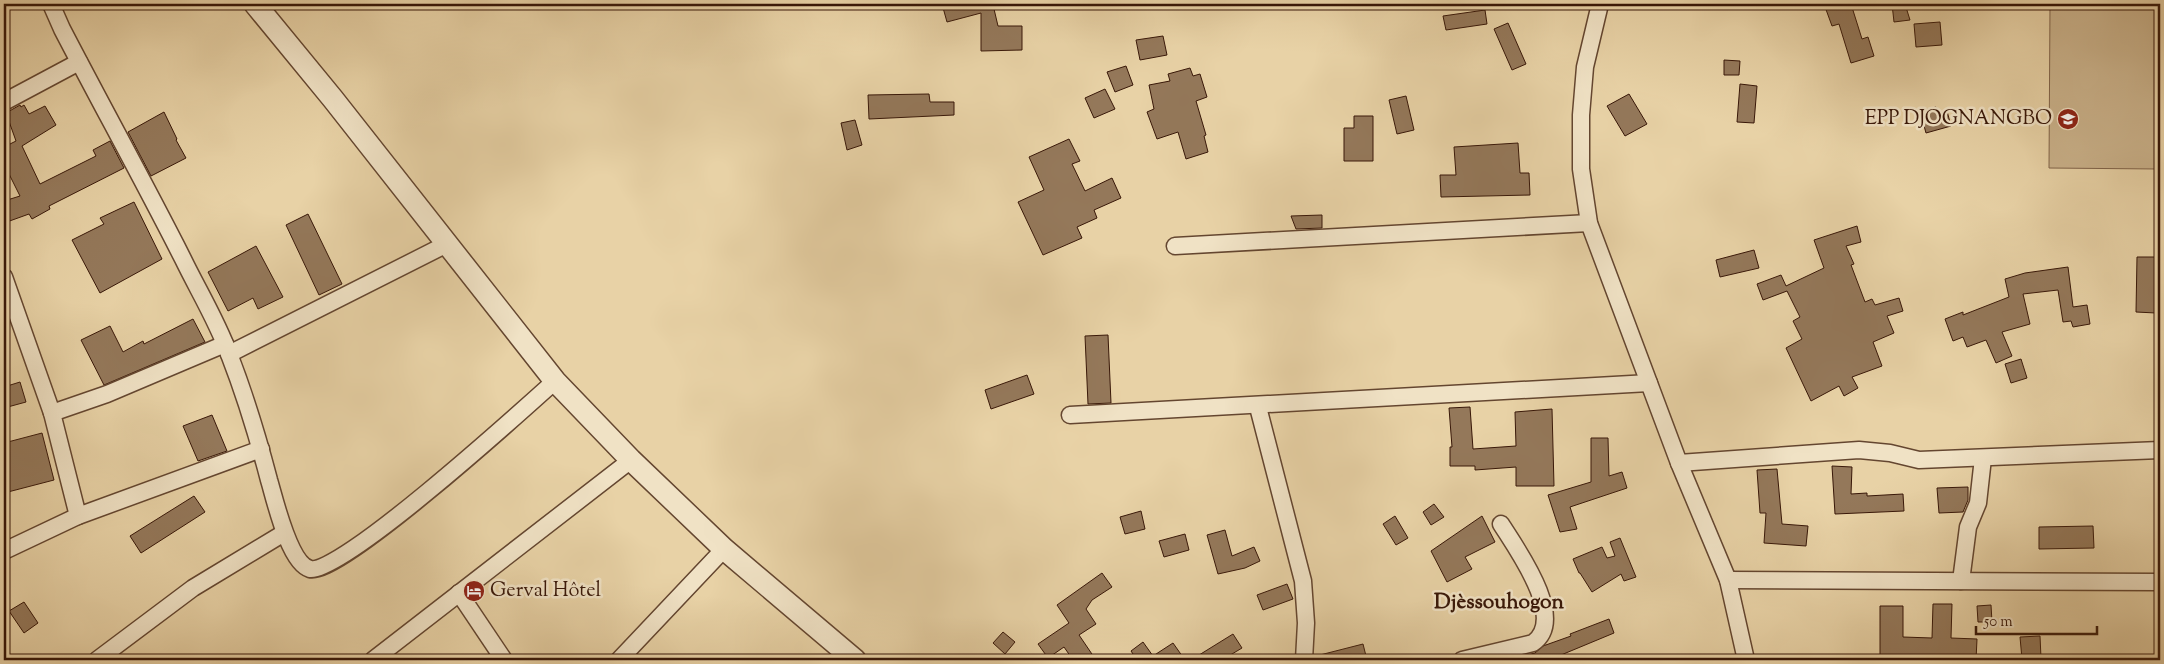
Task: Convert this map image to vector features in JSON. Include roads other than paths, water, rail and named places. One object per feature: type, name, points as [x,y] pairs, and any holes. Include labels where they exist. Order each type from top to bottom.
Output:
[{"type":"street","points":[[51,4],[227,349],[261,449],[284,533],[298,558],[310,569],[319,568],[333,562],[431,490],[555,381]]},
{"type":"street","points":[[255,4],[333,99],[555,381],[631,460],[724,549],[855,660]]},
{"type":"street","points":[[1600,4],[1585,67],[1581,115],[1581,169],[1589,223],[1679,463],[1728,580],[1746,660]]},
{"type":"street","points":[[4,102],[79,62]]},
{"type":"street","points":[[1175,246],[1589,223]]},
{"type":"street","points":[[52,413],[227,349],[447,244]]},
{"type":"street","points":[[4,277],[52,413],[78,516]]},
{"type":"street","points":[[1070,416],[1649,384]]},
{"type":"street","points":[[1258,407],[1303,581],[1306,622],[1304,660]]},
{"type":"street","points":[[4,551],[78,516],[261,449]]},
{"type":"street","points":[[1679,463],[1859,450],[1890,453],[1919,460],[2160,450]]},
{"type":"street","points":[[1961,581],[1968,527],[1978,503],[1983,458]]},
{"type":"street","points":[[373,660],[631,460]]},
{"type":"street","points":[[1462,660],[1533,643],[1538,640],[1543,629],[1544,612],[1539,589],[1501,524]]},
{"type":"street","points":[[97,660],[193,588],[284,533]]},
{"type":"street","points":[[620,660],[724,549]]},
{"type":"street","points":[[1728,580],[2160,582]]},
{"type":"street","points":[[460,592],[504,660]]},
{"type":"place","name":"EPP DJOGNANGBO","points":[[2068,119]]},
{"type":"place","name":"Gerval Hôtel","points":[[474,591]]},
{"type":"district","name":"Djèssouhogon","points":[[1499,603]]}]
